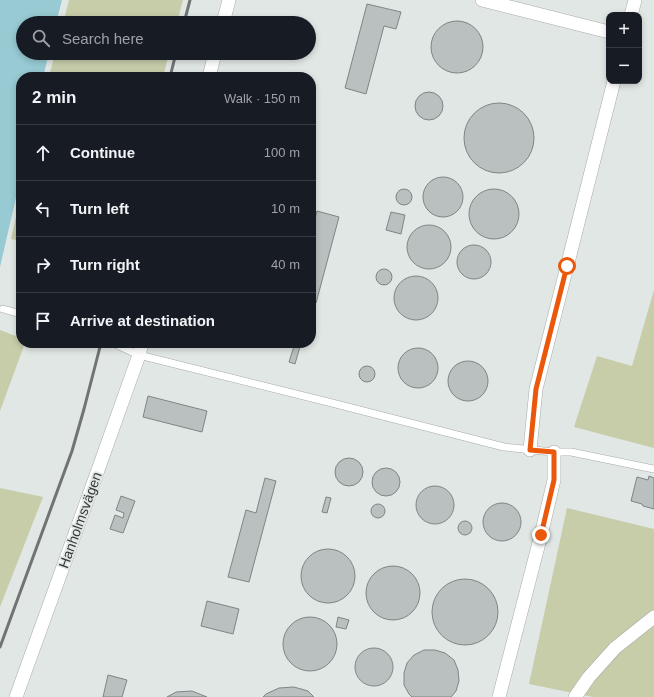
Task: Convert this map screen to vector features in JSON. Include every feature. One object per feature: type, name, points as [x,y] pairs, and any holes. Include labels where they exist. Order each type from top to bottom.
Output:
[{"type":"street","points":[[225,16],[229,0]]},
{"type":"street","points":[[482,0],[606,31]]},
{"type":"street","points":[[632,12],[635,0]]},
{"type":"street","points":[[210,72],[213,60]]},
{"type":"street","points":[[530,450],[536,389],[613,84]]},
{"type":"street","name":"Hanholmsvägen","points":[[16,697],[140,349]]},
{"type":"street","points":[[499,697],[554,480],[554,452]]},
{"type":"street","points":[[575,697],[589,677],[615,648],[654,618]]},
{"type":"lane","points":[[3,309],[16,313]]},
{"type":"lane","points":[[140,349],[332,403],[504,448],[571,452],[654,469]]},
{"type":"green space","points":[[69,0],[183,0],[179,16],[65,16]]},
{"type":"green space","points":[[53,60],[167,60],[164,72],[50,72]]},
{"type":"green space","points":[[16,217],[16,240],[11,239]]},
{"type":"green space","points":[[654,290],[654,448],[574,427],[597,356],[632,366]]},
{"type":"green space","points":[[0,330],[16,336],[16,348],[23,348],[0,411]]},
{"type":"green space","points":[[0,488],[43,497],[0,607]]},
{"type":"green space","points":[[567,508],[654,529],[654,697],[593,697],[529,684]]},
{"type":"water","points":[[0,0],[62,0],[58,16],[16,16],[16,60],[47,60],[44,72],[16,72],[16,198],[0,267]]},
{"type":"building","points":[[367,4],[401,12],[396,29],[384,26],[366,94],[345,88]]},
{"type":"building","points":[[457,21],[467,23],[475,29],[481,37],[483,47],[481,57],[475,65],[467,71],[457,73],[447,71],[439,65],[433,57],[431,47],[433,37],[439,29],[447,23]]},
{"type":"building","points":[[429,92],[439,96],[443,106],[439,116],[429,120],[419,116],[415,106],[419,96]]},
{"type":"building","points":[[499,103],[512,106],[524,113],[531,125],[534,138],[531,151],[524,163],[512,170],[499,173],[486,170],[474,163],[467,151],[464,138],[467,125],[474,113],[486,106]]},
{"type":"building","points":[[443,177],[457,183],[463,197],[457,211],[443,217],[429,211],[423,197],[429,183]]},
{"type":"building","points":[[401,189],[407,189],[412,194],[410,203],[407,205],[401,205],[396,200],[396,194]]},
{"type":"building","points":[[499,189],[504,190],[512,196],[518,204],[518,224],[512,232],[504,238],[489,239],[484,238],[476,232],[470,224],[469,209],[470,204],[476,196],[484,190]]},
{"type":"building","points":[[317,211],[339,217],[316,303]]},
{"type":"building","points":[[391,212],[405,215],[401,234],[386,230]]},
{"type":"building","points":[[429,225],[441,229],[447,235],[451,247],[447,259],[441,265],[429,269],[417,265],[411,259],[407,247],[411,235],[417,229]]},
{"type":"building","points":[[477,245],[484,247],[489,252],[491,262],[489,272],[484,277],[471,279],[464,277],[459,272],[457,259],[459,252],[464,247]]},
{"type":"building","points":[[381,269],[387,269],[392,274],[390,283],[387,285],[381,285],[376,280],[376,274]]},
{"type":"building","points":[[416,276],[428,280],[434,286],[438,298],[434,310],[428,316],[416,320],[404,316],[398,310],[394,298],[398,286],[404,280]]},
{"type":"building","points":[[293,348],[300,348],[295,364],[289,362]]},
{"type":"building","points":[[422,348],[429,351],[435,357],[438,368],[437,376],[429,385],[422,388],[414,388],[407,385],[399,376],[398,364],[401,357],[410,349]]},
{"type":"building","points":[[464,361],[472,361],[479,364],[485,370],[488,381],[485,392],[479,398],[472,401],[464,401],[457,398],[451,392],[448,385],[448,377],[451,370],[457,364]]},
{"type":"building","points":[[364,366],[370,366],[375,371],[373,380],[370,382],[364,382],[359,377],[359,371]]},
{"type":"building","points":[[148,396],[207,411],[202,432],[143,417]]},
{"type":"building","points":[[349,458],[359,462],[363,472],[359,482],[349,486],[339,482],[335,472],[339,462]]},
{"type":"building","points":[[386,468],[396,472],[400,482],[396,492],[386,496],[376,492],[372,482],[376,472]]},
{"type":"building","points":[[649,476],[654,478],[654,509],[631,501],[637,477],[648,480]]},
{"type":"building","points":[[265,478],[276,481],[249,582],[228,577],[246,510],[256,513]]},
{"type":"building","points":[[435,486],[448,492],[454,505],[448,518],[435,524],[422,518],[416,505],[422,492]]},
{"type":"building","points":[[121,496],[135,501],[123,533],[110,529],[115,515],[123,518],[124,513],[116,510]]},
{"type":"building","points":[[326,497],[331,498],[327,513],[322,512]]},
{"type":"building","points":[[502,503],[515,509],[521,522],[515,535],[502,541],[489,535],[483,522],[489,509]]},
{"type":"building","points":[[375,504],[381,504],[385,508],[385,514],[381,518],[375,518],[371,514],[371,508]]},
{"type":"building","points":[[462,521],[468,521],[472,525],[472,531],[468,535],[462,535],[458,531],[458,525]]},
{"type":"building","points":[[328,549],[338,551],[347,557],[353,566],[355,576],[353,586],[347,595],[338,601],[328,603],[318,601],[309,595],[303,586],[301,576],[303,566],[309,557],[318,551]]},
{"type":"building","points":[[393,566],[403,568],[412,574],[418,583],[420,593],[418,603],[412,612],[403,618],[393,620],[383,618],[374,612],[368,603],[366,593],[368,583],[374,574],[383,568]]},
{"type":"building","points":[[465,579],[478,582],[488,589],[495,599],[498,612],[495,625],[488,635],[478,642],[465,645],[452,642],[442,635],[435,625],[432,612],[435,599],[442,589],[452,582]]},
{"type":"building","points":[[207,601],[239,609],[233,634],[201,626]]},
{"type":"building","points":[[310,617],[325,622],[329,625],[332,629],[337,644],[332,659],[329,663],[325,666],[310,671],[295,666],[291,663],[288,659],[283,644],[288,629],[291,625],[295,622]]},
{"type":"building","points":[[338,617],[349,620],[346,629],[336,627]]},
{"type":"building","points":[[374,648],[384,651],[390,657],[393,667],[390,677],[384,683],[374,686],[364,683],[358,677],[355,667],[358,657],[364,651]]},
{"type":"building","points":[[424,650],[435,650],[445,653],[454,660],[458,670],[459,681],[456,691],[451,697],[412,697],[409,694],[404,685],[404,673],[407,663],[414,655]]},
{"type":"building","points":[[108,675],[127,680],[122,697],[103,697]]},
{"type":"building","points":[[294,687],[308,691],[314,697],[263,697],[279,688]]},
{"type":"building","points":[[192,691],[207,697],[167,697],[176,692]]},
{"type":"railway","points":[[186,16],[190,0]]},
{"type":"railway","points":[[171,72],[174,60]]},
{"type":"railway","points":[[0,647],[72,451],[100,348]]},
{"type":"route","points":[[541,535],[554,480],[554,452],[530,450],[536,389],[567,266]]}]
